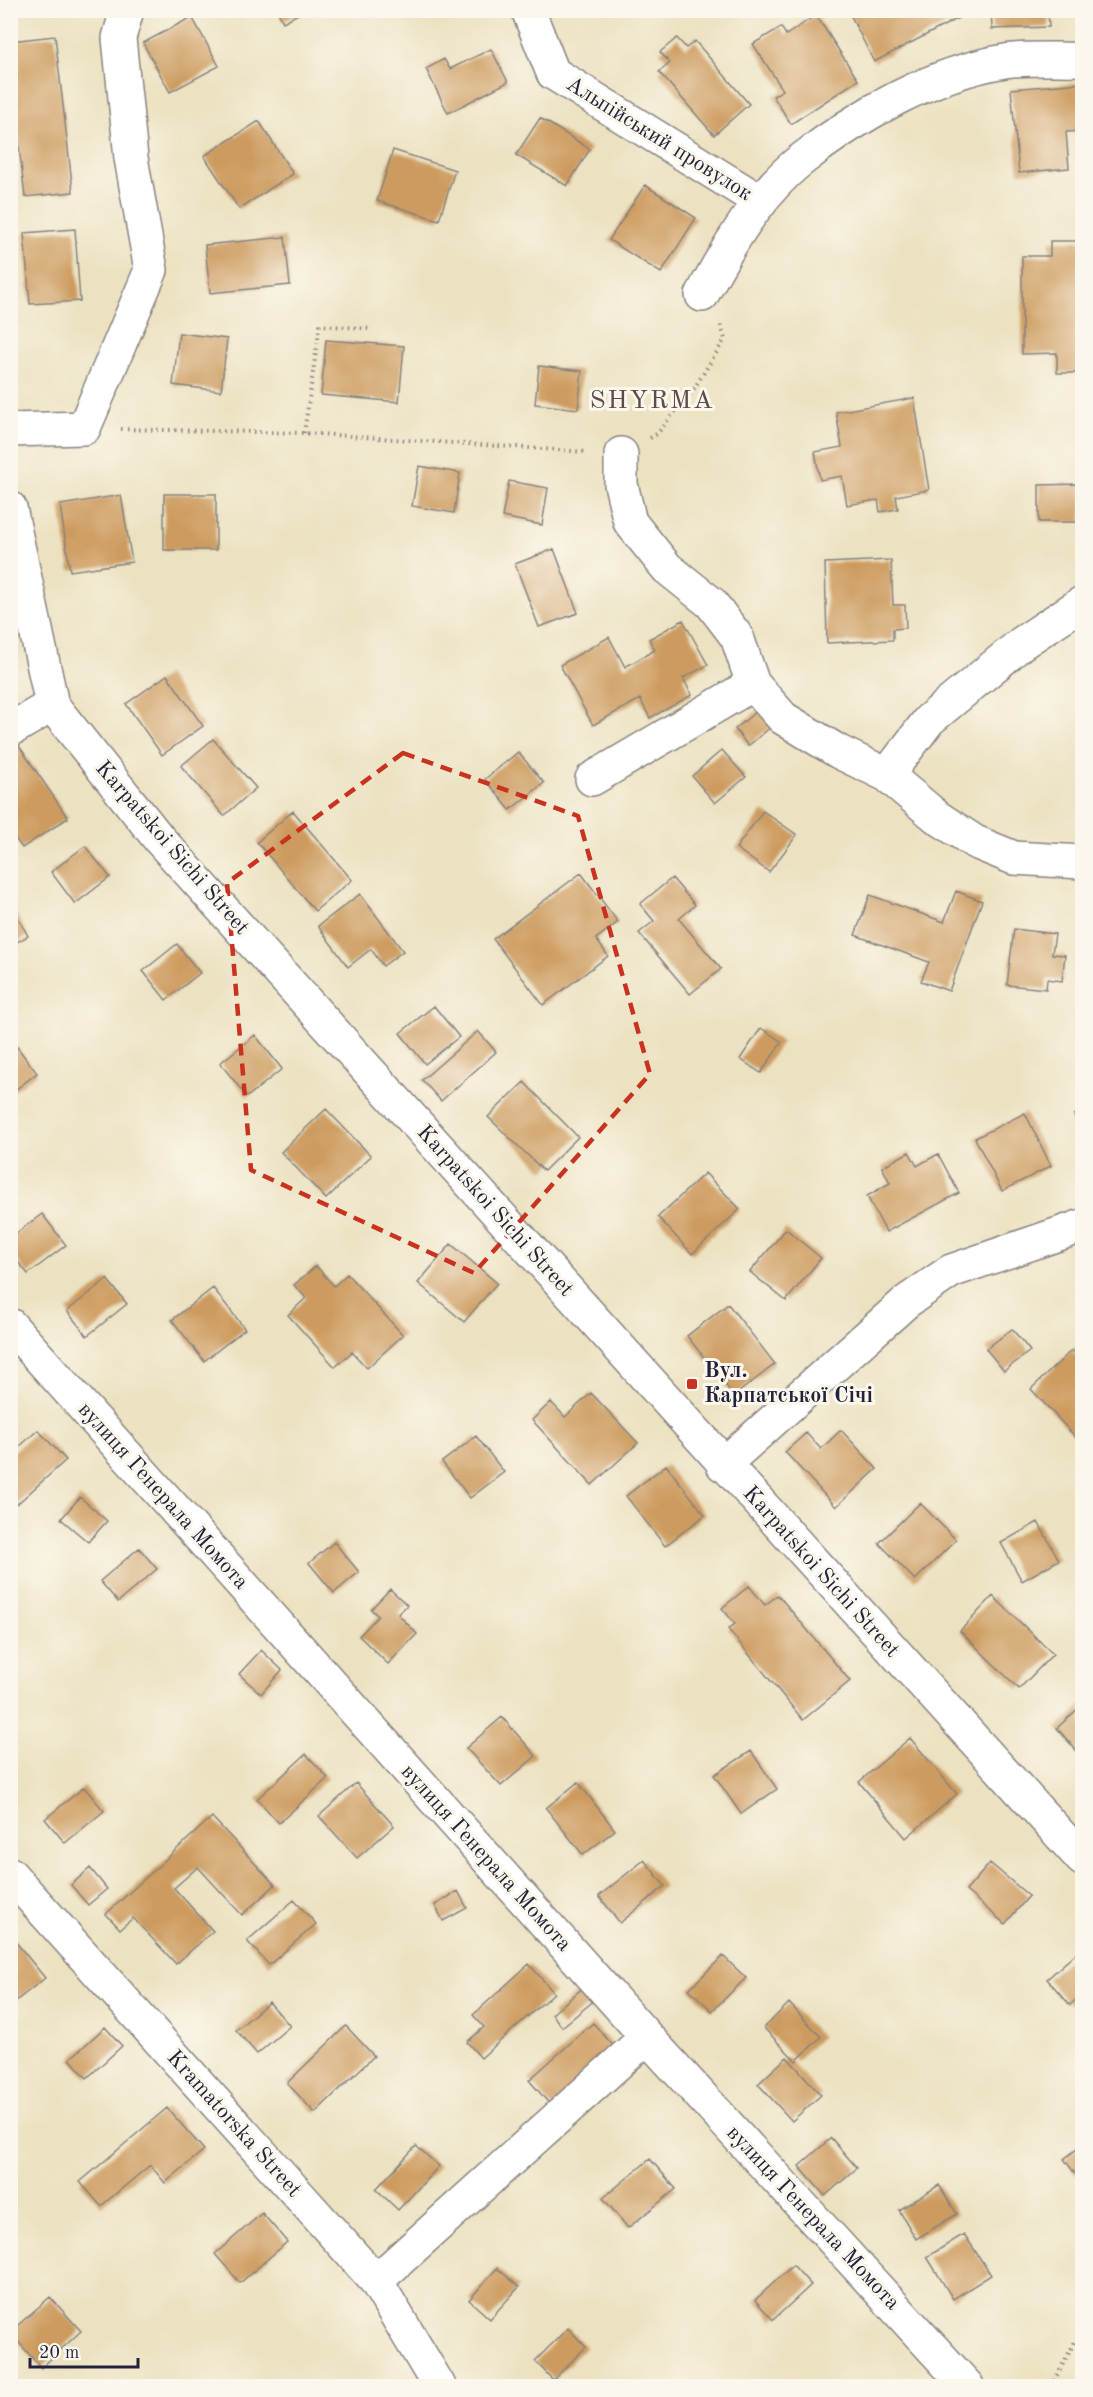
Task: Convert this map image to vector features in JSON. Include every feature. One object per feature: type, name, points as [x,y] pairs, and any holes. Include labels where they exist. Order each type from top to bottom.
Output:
[{"type":"street","points":[[10,430],[84,428],[151,270],[131,158],[119,38],[127,10]]},
{"type":"street","name":"Альпійський провулок","points":[[528,10],[553,72],[761,202]]},
{"type":"street","points":[[710,306],[720,260],[761,202],[800,161],[871,113],[942,77],[1006,61],[1083,59]]},
{"type":"street","points":[[621,454],[621,484],[630,522],[667,568],[711,603],[737,637],[753,684],[783,718],[839,752],[887,775],[937,817],[975,842],[1014,858],[1083,862]]},
{"type":"street","name":"Karpatskoi Sichi Street","points":[[10,508],[52,705],[160,840],[723,1465],[1083,1859]]},
{"type":"street","points":[[887,775],[929,720],[1023,644],[1083,603]]},
{"type":"street","points":[[592,779],[753,684]]},
{"type":"street","points":[[10,730],[52,705]]},
{"type":"street","points":[[723,1465],[906,1302],[951,1271],[1083,1226]]},
{"type":"street","name":"вулиця Генерала Момота","points":[[10,1325],[646,2037],[967,2386]]},
{"type":"street","name":"Kramatorska Street","points":[[10,1874],[376,2281],[439,2386]]},
{"type":"street","points":[[376,2281],[646,2037]]},
{"type":"path","points":[[84,428],[304,433],[621,454],[657,434],[693,390],[725,339],[710,306]]},
{"type":"path","points":[[304,433],[321,325],[372,328]]},
{"type":"path","points":[[1051,2386],[1083,2329]]},
{"type":"highlighted area","points":[[403,753],[578,816],[650,1074],[474,1273],[251,1170],[227,883]]},
{"type":"building","points":[[277,10],[306,10],[283,22]]},
{"type":"building","points":[[848,10],[974,10],[874,62]]},
{"type":"building","points":[[991,10],[1048,10],[1049,27],[992,29]]},
{"type":"building","points":[[816,15],[858,80],[791,124],[773,96],[783,90],[753,44],[781,27],[786,35]]},
{"type":"building","points":[[192,17],[219,66],[170,92],[143,43]]},
{"type":"building","points":[[55,36],[73,192],[25,197],[10,70],[10,41]]},
{"type":"building","points":[[677,38],[686,48],[695,41],[749,104],[714,135],[659,72],[670,63],[660,52]]},
{"type":"building","points":[[491,49],[508,82],[448,113],[426,69],[444,59],[450,69]]},
{"type":"building","points":[[1082,83],[1082,131],[1066,132],[1069,168],[1019,173],[1011,89]]},
{"type":"building","points":[[540,118],[590,149],[567,186],[516,155]]},
{"type":"building","points":[[259,121],[293,174],[239,209],[204,156]]},
{"type":"building","points":[[393,150],[455,170],[439,220],[377,201]]},
{"type":"building","points":[[645,185],[696,218],[661,273],[609,240]]},
{"type":"building","points":[[75,229],[80,301],[30,304],[24,233]]},
{"type":"building","points":[[285,237],[290,285],[210,293],[205,245]]},
{"type":"building","points":[[1050,241],[1082,241],[1082,373],[1057,373],[1057,353],[1022,354],[1022,256],[1050,256]]},
{"type":"building","points":[[179,333],[227,339],[221,391],[173,385]]},
{"type":"building","points":[[326,340],[404,346],[399,402],[321,395]]},
{"type":"building","points":[[539,366],[582,371],[578,409],[535,404]]},
{"type":"building","points":[[914,398],[929,490],[896,496],[898,509],[880,512],[878,500],[847,505],[842,476],[820,480],[815,452],[842,447],[836,412]]},
{"type":"building","points":[[419,466],[460,473],[454,513],[412,506]]},
{"type":"building","points":[[509,481],[548,488],[542,525],[502,517]]},
{"type":"building","points":[[1082,484],[1082,522],[1039,522],[1039,485]]},
{"type":"building","points":[[164,494],[216,494],[216,550],[164,550]]},
{"type":"building","points":[[121,495],[132,562],[70,571],[60,505]]},
{"type":"building","points":[[554,549],[578,613],[539,627],[515,564]]},
{"type":"building","points":[[891,560],[893,605],[905,605],[906,628],[893,629],[893,640],[827,643],[825,563]]},
{"type":"building","points":[[683,620],[708,665],[683,678],[692,695],[650,718],[640,699],[593,725],[560,665],[609,637],[625,667],[655,650],[649,639]]},
{"type":"building","points":[[167,675],[203,726],[162,755],[126,704]]},
{"type":"building","points":[[759,709],[772,726],[748,746],[735,729]]},
{"type":"building","points":[[213,739],[256,788],[224,816],[181,766]]},
{"type":"building","points":[[15,740],[68,818],[22,848],[10,831],[10,743]]},
{"type":"building","points":[[722,750],[746,777],[715,803],[692,776]]},
{"type":"building","points":[[518,752],[544,783],[510,810],[485,779]]},
{"type":"building","points":[[293,811],[352,880],[315,911],[257,842]]},
{"type":"building","points":[[763,811],[797,835],[769,872],[736,848]]},
{"type":"building","points":[[85,846],[110,877],[75,904],[51,872]]},
{"type":"building","points":[[581,873],[618,922],[596,939],[608,956],[543,1005],[493,939]]},
{"type":"building","points":[[672,878],[695,905],[679,919],[721,969],[690,994],[639,933],[654,921],[640,904]]},
{"type":"building","points":[[956,891],[982,901],[949,991],[921,981],[929,962],[855,935],[870,895],[944,922]]},
{"type":"building","points":[[360,894],[403,951],[383,966],[371,949],[348,967],[318,926]]},
{"type":"building","points":[[10,903],[28,936],[10,946]]},
{"type":"building","points":[[1014,929],[1055,934],[1052,954],[1065,955],[1062,981],[1047,979],[1046,989],[1007,985]]},
{"type":"building","points":[[177,944],[200,973],[166,1000],[143,971]]},
{"type":"building","points":[[434,1006],[459,1037],[425,1064],[400,1033]]},
{"type":"building","points":[[761,1028],[782,1042],[761,1073],[740,1059]]},
{"type":"building","points":[[478,1031],[496,1052],[441,1101],[422,1080]]},
{"type":"building","points":[[255,1035],[282,1069],[247,1097],[220,1063]]},
{"type":"building","points":[[17,1047],[37,1073],[10,1094],[10,1052]]},
{"type":"building","points":[[524,1082],[578,1137],[544,1171],[488,1117]]},
{"type":"building","points":[[326,1109],[371,1156],[326,1199],[281,1152]]},
{"type":"building","points":[[1082,1112],[1082,1142],[1074,1115]]},
{"type":"building","points":[[1025,1113],[1051,1166],[1002,1191],[975,1138]]},
{"type":"building","points":[[909,1152],[917,1166],[938,1154],[959,1193],[886,1232],[867,1196],[890,1183],[882,1167]]},
{"type":"building","points":[[705,1173],[740,1209],[692,1254],[658,1217]]},
{"type":"building","points":[[42,1214],[66,1245],[28,1274],[10,1252],[10,1238]]},
{"type":"building","points":[[786,1229],[821,1258],[786,1301],[750,1272]]},
{"type":"building","points":[[451,1244],[497,1283],[464,1322],[418,1283]]},
{"type":"building","points":[[316,1266],[334,1286],[347,1274],[403,1335],[367,1368],[352,1352],[335,1367],[288,1315],[306,1298],[294,1285]]},
{"type":"building","points":[[107,1279],[127,1304],[87,1336],[67,1311]]},
{"type":"building","points":[[213,1288],[245,1329],[204,1361],[172,1320]]},
{"type":"building","points":[[728,1304],[775,1364],[734,1396],[687,1336]]},
{"type":"building","points":[[1012,1329],[1030,1351],[1004,1371],[986,1349]]},
{"type":"building","points":[[1072,1350],[1082,1361],[1082,1444],[1031,1389]]},
{"type":"building","points":[[591,1393],[638,1443],[592,1485],[532,1420],[551,1402],[565,1417]]},
{"type":"building","points":[[38,1430],[66,1460],[17,1504],[10,1497],[10,1455]]},
{"type":"building","points":[[841,1430],[877,1469],[836,1507],[785,1452],[806,1433],[821,1449]]},
{"type":"building","points":[[476,1436],[504,1472],[470,1498],[442,1462]]},
{"type":"building","points":[[666,1465],[705,1515],[665,1546],[626,1496]]},
{"type":"building","points":[[80,1497],[107,1521],[88,1542],[61,1519]]},
{"type":"building","points":[[920,1503],[956,1540],[915,1580],[879,1543]]},
{"type":"building","points":[[1038,1522],[1059,1560],[1022,1581],[1001,1543]]},
{"type":"building","points":[[334,1542],[359,1572],[334,1593],[309,1563]]},
{"type":"building","points":[[139,1548],[157,1569],[118,1602],[100,1581]]},
{"type":"building","points":[[749,1586],[765,1605],[778,1595],[850,1681],[803,1720],[728,1629],[735,1624],[722,1608]]},
{"type":"building","points":[[390,1589],[407,1605],[398,1614],[417,1634],[388,1664],[359,1636],[378,1616],[371,1609]]},
{"type":"building","points":[[993,1596],[1053,1654],[1019,1689],[960,1631]]},
{"type":"building","points":[[261,1650],[282,1670],[261,1694],[239,1674]]},
{"type":"building","points":[[1082,1705],[1082,1757],[1057,1728]]},
{"type":"building","points":[[502,1717],[536,1756],[501,1786],[466,1748]]},
{"type":"building","points":[[910,1738],[957,1794],[906,1838],[859,1782]]},
{"type":"building","points":[[751,1751],[777,1789],[741,1814],[714,1775]]},
{"type":"building","points":[[306,1754],[328,1778],[279,1823],[257,1799]]},
{"type":"building","points":[[578,1782],[615,1830],[583,1855],[546,1808]]},
{"type":"building","points":[[356,1783],[394,1826],[357,1858],[319,1816]]},
{"type":"building","points":[[84,1787],[104,1811],[65,1843],[45,1819]]},
{"type":"building","points":[[212,1817],[275,1885],[242,1915],[198,1867],[174,1888],[213,1931],[176,1964],[133,1918],[120,1929],[106,1914]]},
{"type":"building","points":[[644,1860],[665,1886],[620,1923],[599,1896]]},
{"type":"building","points":[[990,1863],[1029,1896],[1005,1924],[966,1891]]},
{"type":"building","points":[[90,1868],[107,1889],[88,1905],[71,1885]]},
{"type":"building","points":[[458,1891],[467,1908],[443,1921],[435,1905]]},
{"type":"building","points":[[294,1900],[316,1924],[269,1965],[247,1941]]},
{"type":"building","points":[[10,1935],[45,1978],[17,2000],[10,1992]]},
{"type":"building","points":[[1082,1948],[1082,1994],[1070,2005],[1047,1979]]},
{"type":"building","points":[[723,1956],[746,1978],[712,2011],[689,1989]]},
{"type":"building","points":[[529,1964],[554,1993],[481,2058],[467,2042],[484,2027],[473,2015]]},
{"type":"building","points":[[585,1986],[596,1999],[562,2027],[552,2014]]},
{"type":"building","points":[[269,2002],[290,2026],[257,2054],[236,2030]]},
{"type":"building","points":[[789,2003],[821,2037],[796,2061],[764,2028]]},
{"type":"building","points":[[593,2023],[618,2051],[553,2108],[529,2080]]},
{"type":"building","points":[[346,2026],[374,2056],[315,2113],[287,2083]]},
{"type":"building","points":[[105,2027],[122,2046],[87,2078],[70,2059]]},
{"type":"building","points":[[787,2057],[821,2095],[792,2121],[758,2084]]},
{"type":"building","points":[[167,2108],[204,2150],[165,2183],[150,2165],[101,2206],[80,2182]]},
{"type":"building","points":[[831,2138],[857,2168],[825,2196],[799,2166]]},
{"type":"building","points":[[1082,2145],[1082,2183],[1064,2159]]},
{"type":"building","points":[[416,2146],[439,2166],[398,2210],[376,2189]]},
{"type":"building","points":[[650,2159],[676,2189],[628,2228],[603,2198]]},
{"type":"building","points":[[939,2185],[957,2214],[916,2239],[899,2210]]},
{"type":"building","points":[[262,2213],[287,2242],[240,2283],[215,2254]]},
{"type":"building","points":[[964,2234],[991,2275],[953,2299],[927,2257]]},
{"type":"building","points":[[793,2265],[811,2285],[773,2320],[755,2300]]},
{"type":"building","points":[[497,2268],[519,2287],[490,2319],[469,2300]]},
{"type":"building","points":[[50,2297],[81,2331],[41,2368],[10,2332]]},
{"type":"building","points":[[568,2328],[586,2347],[553,2380],[535,2361]]},
{"type":"place","name":"Вул. Карпатської Січі","points":[[692,1384]]},
{"type":"district","name":"SHYRMA","points":[[652,401]]}]
